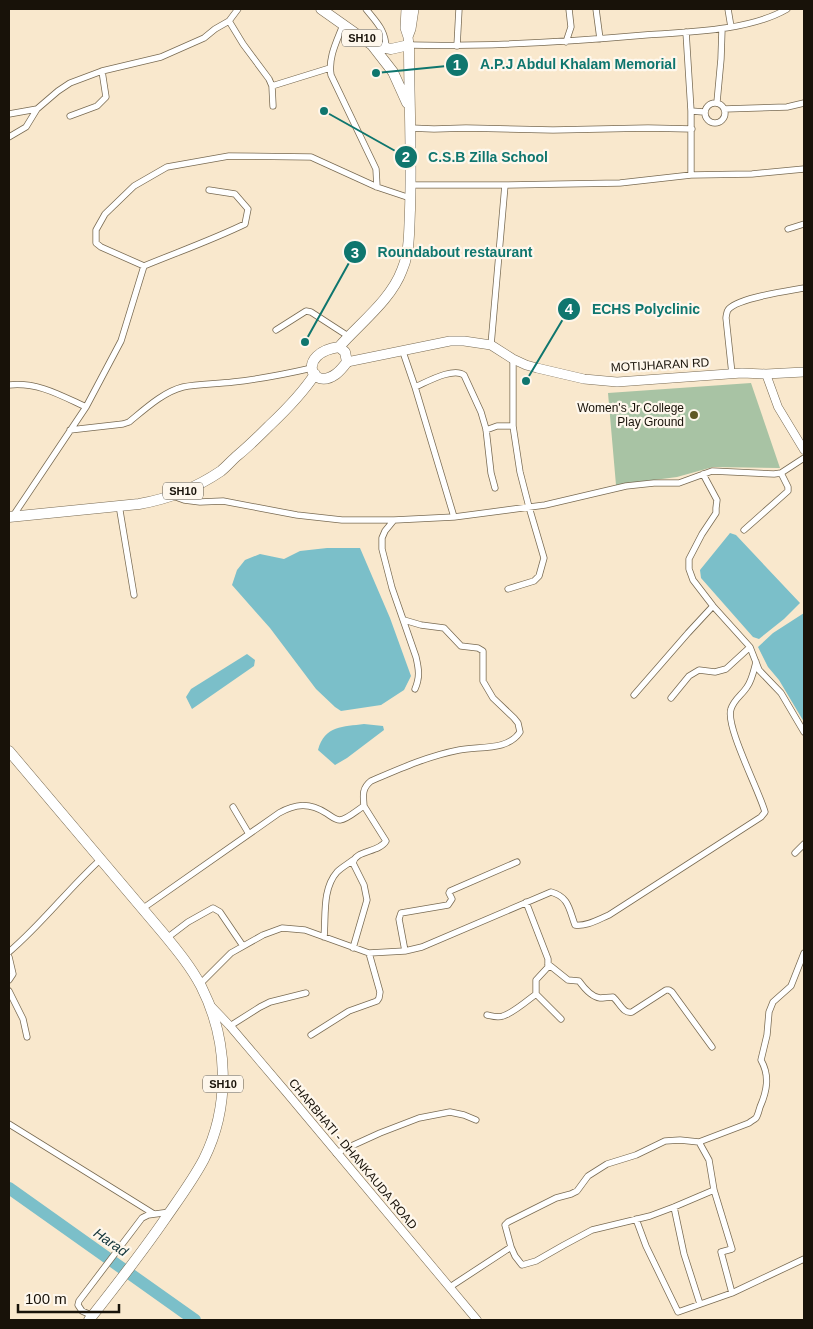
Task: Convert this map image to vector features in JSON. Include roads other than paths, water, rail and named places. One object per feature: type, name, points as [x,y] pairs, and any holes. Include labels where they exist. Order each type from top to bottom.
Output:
[{"type":"main road","name":"SH10","points":[[321,9],[372,45],[391,49],[408,41]]},
{"type":"main road","points":[[313,371],[318,378],[325,379],[337,373],[347,362],[345,352],[340,347],[348,336],[386,297],[395,285],[406,260],[411,185],[408,41],[405,28],[406,9]]},
{"type":"main road","points":[[408,41],[414,9]]},
{"type":"main road","points":[[372,45],[393,72],[409,106]]},
{"type":"main road","name":"MOTIJHARAN RD","points":[[347,362],[450,341],[464,341],[491,345],[512,359],[526,365],[575,377],[617,382],[742,373],[804,372]]},
{"type":"main road","name":"SH10","points":[[11,517],[158,501],[200,483],[222,470],[293,403],[304,390],[313,371],[312,362],[317,356],[332,348],[340,347]]},
{"type":"main road","name":"SH10","points":[[9,751],[184,960],[200,984],[209,1004],[220,1045],[224,1073],[221,1105],[212,1141],[193,1177],[156,1233],[92,1317]]},
{"type":"street","points":[[9,137],[26,127],[37,109],[70,83],[102,72],[161,57],[204,38],[215,29],[229,22],[238,9]]},
{"type":"street","points":[[366,9],[378,22],[386,40],[386,48]]},
{"type":"street","points":[[457,46],[459,9]]},
{"type":"street","points":[[566,42],[571,27],[568,9]]},
{"type":"street","points":[[596,9],[600,39]]},
{"type":"street","points":[[728,9],[731,27]]},
{"type":"street","points":[[408,41],[457,46],[566,42],[722,29],[776,15],[787,9]]},
{"type":"street","points":[[229,22],[269,79],[272,86],[273,106]]},
{"type":"street","points":[[343,25],[332,52],[331,75],[376,169],[377,187]]},
{"type":"street","points":[[717,102],[722,29]]},
{"type":"street","points":[[686,32],[692,129],[691,175]]},
{"type":"street","points":[[272,86],[330,68]]},
{"type":"street","points":[[70,116],[97,106],[106,97],[102,72]]},
{"type":"street","points":[[717,102],[724,108],[725,114],[723,119],[714,123],[705,117],[704,112],[708,104],[717,102]]},
{"type":"street","points":[[724,108],[787,107],[804,103]]},
{"type":"street","points":[[9,114],[37,109]]},
{"type":"street","points":[[691,111],[704,112]]},
{"type":"street","points":[[410,128],[692,129]]},
{"type":"street","points":[[209,190],[235,194],[248,209],[245,224],[212,240],[194,245],[144,266],[96,243],[96,230],[104,214],[134,186],[167,167],[229,156],[312,157],[377,187],[410,198]]},
{"type":"street","points":[[411,185],[620,183],[691,175],[752,174],[804,169]]},
{"type":"street","points":[[491,345],[505,185]]},
{"type":"street","points":[[788,229],[804,224]]},
{"type":"street","points":[[11,517],[86,407],[121,341],[144,266]]},
{"type":"street","points":[[732,374],[726,318],[728,311],[735,304],[747,300],[804,288]]},
{"type":"street","points":[[276,330],[306,311],[311,312],[348,336]]},
{"type":"street","points":[[402,352],[415,387],[454,517]]},
{"type":"street","points":[[508,589],[534,581],[539,576],[544,558],[528,507],[520,472],[513,426],[512,359]]},
{"type":"street","points":[[70,430],[123,424],[158,399],[183,387],[313,371]]},
{"type":"street","points":[[415,387],[452,372],[460,372],[464,375],[482,412],[486,430],[488,459],[495,488]]},
{"type":"street","points":[[766,374],[778,407],[804,450]]},
{"type":"street","points":[[9,385],[23,384],[44,388],[86,407]]},
{"type":"street","points":[[486,430],[497,426],[513,426]]},
{"type":"street","points":[[173,496],[184,500],[200,502],[223,500],[297,515],[342,520],[454,517],[545,505],[626,486],[680,482],[712,471],[781,473],[804,458]]},
{"type":"street","points":[[744,530],[788,491],[781,473]]},
{"type":"street","points":[[703,474],[717,500],[716,513],[689,559],[689,569],[693,580],[713,606],[750,647],[760,670],[781,693],[804,732]]},
{"type":"street","points":[[119,505],[134,595]]},
{"type":"street","points":[[394,520],[382,538],[382,549],[392,588],[419,668],[419,680],[415,689]]},
{"type":"street","points":[[634,695],[713,606]]},
{"type":"street","points":[[324,937],[327,897],[329,886],[334,876],[358,855],[382,846],[386,841],[364,806],[363,793],[368,783],[421,760],[459,750],[496,746],[512,740],[520,732],[518,723],[493,698],[483,682],[483,651],[478,648],[461,646],[444,628],[421,626],[404,620]]},
{"type":"street","points":[[671,698],[689,676],[699,670],[715,672],[726,669],[750,647]]},
{"type":"street","points":[[200,984],[231,953],[263,935],[282,928],[305,930],[369,953],[405,951],[422,947],[551,892],[559,894],[566,902],[575,925],[585,925],[609,915],[761,817],[765,812],[736,740],[730,718],[730,711],[734,700],[749,685],[756,662]]},
{"type":"street","points":[[142,909],[278,813],[304,804],[323,811],[339,820],[364,806]]},
{"type":"street","points":[[233,807],[250,834]]},
{"type":"street","points":[[795,853],[804,844]]},
{"type":"street","points":[[9,952],[25,938],[82,876],[100,860]]},
{"type":"street","points":[[353,860],[353,864],[364,885],[366,900],[353,948]]},
{"type":"street","points":[[405,951],[399,919],[401,914],[448,904],[452,899],[450,891],[517,862]]},
{"type":"street","points":[[526,902],[548,964],[568,980],[579,981],[595,997],[613,997],[626,1012],[632,1012],[668,990],[672,992],[712,1047]]},
{"type":"street","points":[[165,936],[213,908],[220,912],[243,946]]},
{"type":"street","points":[[311,1035],[349,1010],[377,1001],[380,992],[369,953]]},
{"type":"street","points":[[714,1190],[674,1207],[592,1230],[536,1261],[522,1265],[511,1247],[505,1226],[508,1222],[556,1198],[577,1191],[588,1176],[607,1164],[636,1155],[665,1141],[699,1142],[749,1123],[756,1118],[764,1100],[768,1081],[765,1067],[761,1060],[767,1035],[769,1012],[773,1002],[792,986],[804,953]]},
{"type":"street","points":[[9,957],[13,974],[9,980]]},
{"type":"street","points":[[487,1015],[501,1017],[536,994],[536,980],[548,967],[548,964]]},
{"type":"street","points":[[9,991],[23,1019],[27,1037]]},
{"type":"street","points":[[230,1026],[270,1002],[306,993]]},
{"type":"street","points":[[536,994],[561,1019]]},
{"type":"street","name":"CHARBHATI - DHANKAUDA ROAD","points":[[209,1004],[230,1026],[477,1320]]},
{"type":"street","points":[[336,1153],[420,1118],[450,1112],[476,1120]]},
{"type":"street","points":[[9,1124],[154,1214]]},
{"type":"street","points":[[699,1142],[709,1160],[714,1190],[732,1249],[721,1252],[732,1293]]},
{"type":"street","points":[[674,1207],[684,1254],[700,1304]]},
{"type":"street","points":[[92,1317],[82,1310],[78,1305],[79,1301],[142,1218],[148,1215],[170,1212]]},
{"type":"street","points":[[636,1219],[646,1246],[678,1312],[732,1293],[804,1259]]},
{"type":"street","points":[[450,1287],[511,1247]]},
{"type":"water","points":[[730,533],[736,535],[800,603],[759,639],[753,637],[701,578],[700,570]]},
{"type":"water","points":[[327,548],[360,548],[390,618],[411,676],[404,690],[381,705],[341,711],[335,707],[316,689],[270,628],[232,585],[237,570],[245,560],[260,554],[284,559],[300,551]]},
{"type":"water","points":[[804,613],[804,722],[779,680],[768,667],[758,647],[773,633]]},
{"type":"water","points":[[247,654],[255,660],[254,666],[192,709],[186,697],[191,689]]},
{"type":"water","points":[[364,724],[383,726],[384,730],[335,765],[318,750],[325,736],[330,732],[342,727]]},
{"type":"waterway","name":"Harad","points":[[9,1188],[195,1320]]},
{"type":"place","name":"A.P.J Abdul Khalam Memorial","points":[[376,73]]},
{"type":"place","name":"C.S.B Zilla School","points":[[324,111]]},
{"type":"place","name":"Roundabout restaurant","points":[[305,342]]},
{"type":"place","name":"ECHS Polyclinic","points":[[526,381]]},
{"type":"place","name":"Women's Jr College Play Ground","points":[[694,415]]}]
